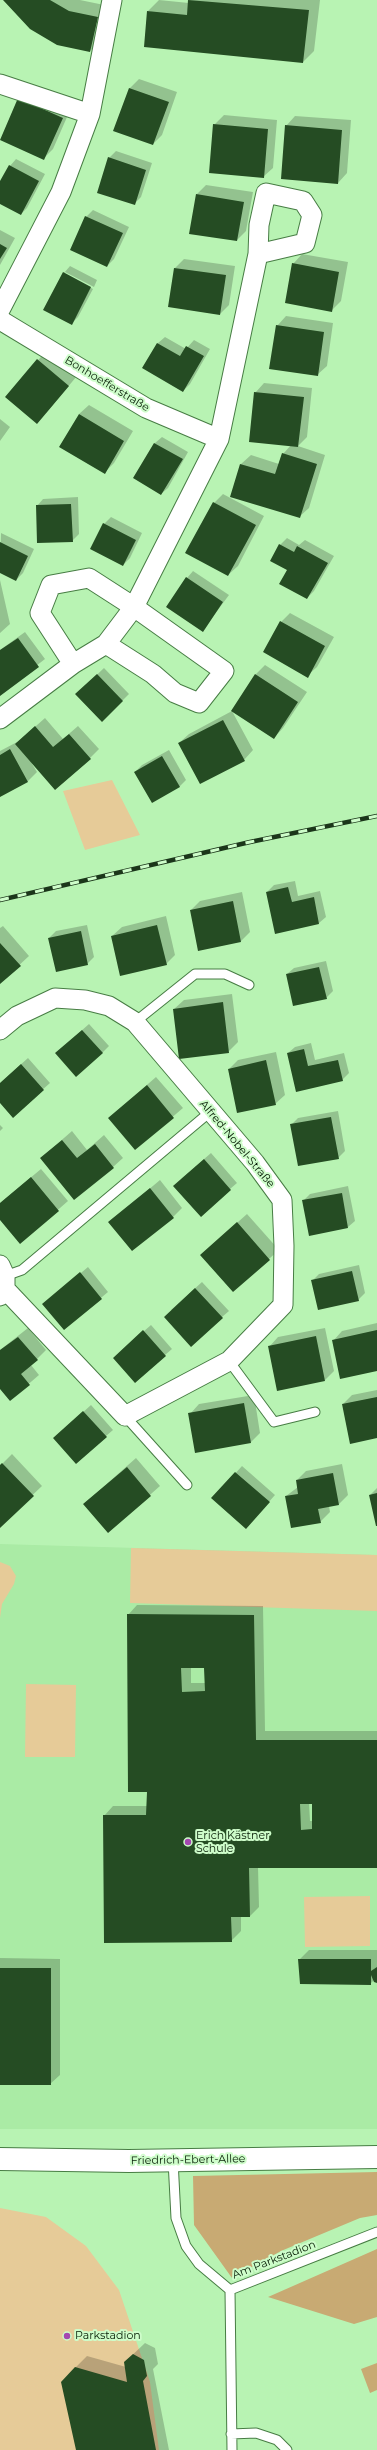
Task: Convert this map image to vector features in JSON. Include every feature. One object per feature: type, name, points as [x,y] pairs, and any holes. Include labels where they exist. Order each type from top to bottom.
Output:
[{"type":"street","points":[[0,310],[61,192],[90,114],[112,0]]},
{"type":"street","points":[[0,84],[90,114]]},
{"type":"street","points":[[0,719],[73,664],[106,644],[134,607],[219,439],[258,254]]},
{"type":"street","name":"Bonhoefferstraße","points":[[0,320],[146,408],[219,439]]},
{"type":"street","points":[[73,664],[40,613],[52,584],[89,578],[134,607],[224,671],[199,702],[175,693],[153,674],[106,644]]},
{"type":"street","name":"Alfred-Nobel-Straße","points":[[0,1030],[17,1016],[55,998],[85,1000],[109,1006],[135,1022],[210,1112],[255,1163],[282,1200],[283,1305],[229,1361],[126,1416]]},
{"type":"street","points":[[2,1282],[126,1416]]},
{"type":"street","name":"Friedrich-Ebert-Allee","points":[[0,2159],[173,2160],[377,2158]]},
{"type":"lane","points":[[135,1022],[195,974],[225,974],[248,985]]},
{"type":"lane","points":[[2,1282],[22,1270],[210,1112]]},
{"type":"lane","points":[[229,1361],[274,1422],[315,1412]]},
{"type":"lane","points":[[126,1416],[187,1485]]},
{"type":"lane","name":"Am Parkstadion","points":[[173,2160],[176,2218],[186,2246],[199,2264],[230,2290],[377,2232]]},
{"type":"lane","points":[[230,2290],[232,2450]]},
{"type":"lane","points":[[231,2434],[256,2433],[277,2440],[287,2450]]},
{"type":"shaded area","points":[[112,780],[140,835],[85,850],[63,791]]},
{"type":"shaded area","name":"Erich Kästner Schule","points":[[0,1544],[377,1555],[377,2129],[0,2129]]},
{"type":"shaded area","points":[[131,1548],[377,1555],[377,1611],[130,1603]]},
{"type":"shaded area","points":[[0,1562],[10,1566],[16,1576],[14,1584],[2,1604],[0,1618]]},
{"type":"shaded area","points":[[26,1684],[76,1685],[75,1757],[25,1757]]},
{"type":"shaded area","points":[[370,1896],[370,1946],[305,1947],[304,1897]]},
{"type":"shaded area","points":[[377,2172],[377,2215],[360,2218],[281,2251],[232,2278],[194,2225],[193,2176]]},
{"type":"shaded area","name":"Parkstadion","points":[[0,2208],[46,2217],[86,2246],[119,2290],[150,2382],[159,2450],[0,2450]]},
{"type":"shaded area","points":[[377,2249],[377,2317],[354,2324],[268,2297]]},
{"type":"shaded area","points":[[377,2363],[377,2390],[370,2393],[361,2369]]},
{"type":"building","points":[[3,0],[50,0],[69,11],[98,17],[90,52],[57,45],[30,29]]},
{"type":"building","points":[[188,0],[309,10],[303,63],[144,47],[147,11],[187,15]]},
{"type":"building","points":[[129,88],[169,102],[153,145],[113,131]]},
{"type":"building","points":[[18,98],[63,118],[44,160],[0,140]]},
{"type":"building","points":[[213,124],[268,129],[264,178],[209,173]]},
{"type":"building","points":[[285,125],[342,130],[338,184],[281,179]]},
{"type":"building","points":[[108,157],[146,170],[135,205],[97,193]]},
{"type":"building","points":[[9,165],[39,181],[21,215],[0,204],[0,181]]},
{"type":"building","points":[[196,194],[244,202],[237,241],[189,234]]},
{"type":"building","points":[[85,216],[123,233],[107,267],[70,250]]},
{"type":"building","points":[[0,244],[7,248],[0,259]]},
{"type":"building","points":[[292,263],[339,272],[332,312],[285,303]]},
{"type":"building","points":[[174,268],[226,275],[220,315],[168,307]]},
{"type":"building","points":[[63,272],[91,287],[72,325],[43,310]]},
{"type":"building","points":[[276,325],[324,332],[318,376],[269,369]]},
{"type":"building","points":[[157,343],[180,356],[186,346],[204,356],[183,392],[142,368]]},
{"type":"building","points":[[37,359],[69,386],[37,424],[5,397]]},
{"type":"building","points":[[254,392],[304,397],[298,447],[249,442]]},
{"type":"building","points":[[79,414],[124,441],[105,474],[59,447]]},
{"type":"building","points":[[154,443],[183,459],[161,495],[133,478]]},
{"type":"building","points":[[282,453],[317,464],[300,518],[230,497],[240,464],[275,474]]},
{"type":"building","points":[[213,502],[256,525],[228,576],[185,553]]},
{"type":"building","points":[[71,504],[73,542],[37,543],[36,505]]},
{"type":"building","points":[[103,523],[136,540],[123,566],[90,549]]},
{"type":"building","points":[[0,542],[28,556],[16,581],[0,573]]},
{"type":"building","points":[[279,544],[294,552],[297,546],[328,563],[307,599],[279,584],[287,570],[270,561]]},
{"type":"building","points":[[186,577],[223,602],[203,632],[166,607]]},
{"type":"building","points":[[280,621],[325,646],[308,678],[263,652]]},
{"type":"building","points":[[18,638],[39,667],[0,696],[0,650]]},
{"type":"building","points":[[97,674],[123,701],[102,722],[75,694]]},
{"type":"building","points":[[255,674],[298,702],[274,739],[231,711]]},
{"type":"building","points":[[223,720],[245,761],[200,784],[178,743]]},
{"type":"building","points":[[35,726],[53,747],[69,734],[91,759],[55,790],[15,744]]},
{"type":"building","points":[[10,749],[28,782],[0,797],[0,755]]},
{"type":"building","points":[[162,756],[180,787],[152,803],[134,772]]},
{"type":"building","points":[[288,887],[292,902],[314,897],[319,924],[275,934],[266,892]]},
{"type":"building","points":[[233,901],[241,942],[198,951],[190,910]]},
{"type":"building","points":[[157,925],[167,965],[120,976],[111,936]]},
{"type":"building","points":[[81,931],[88,965],[56,972],[48,938]]},
{"type":"building","points":[[0,943],[21,966],[0,984]]},
{"type":"building","points":[[319,967],[327,999],[293,1006],[286,974]]},
{"type":"building","points":[[223,1002],[229,1053],[179,1059],[173,1009]]},
{"type":"building","points":[[82,1030],[103,1053],[76,1077],[55,1053]]},
{"type":"building","points":[[304,1049],[308,1066],[338,1060],[343,1081],[296,1092],[287,1053]]},
{"type":"building","points":[[266,1060],[276,1105],[237,1113],[228,1069]]},
{"type":"building","points":[[21,1064],[44,1090],[13,1118],[0,1103],[0,1083]]},
{"type":"building","points":[[147,1085],[174,1118],[135,1150],[108,1118]]},
{"type":"building","points":[[331,1117],[339,1159],[298,1166],[290,1124]]},
{"type":"building","points":[[62,1140],[77,1158],[95,1144],[114,1168],[74,1200],[40,1158]]},
{"type":"building","points":[[204,1159],[231,1190],[201,1217],[173,1186]]},
{"type":"building","points":[[31,1177],[59,1211],[20,1244],[0,1220],[0,1203]]},
{"type":"building","points":[[150,1188],[174,1218],[132,1251],[108,1222]]},
{"type":"building","points":[[342,1193],[348,1228],[309,1236],[302,1200]]},
{"type":"building","points":[[237,1222],[270,1260],[233,1292],[200,1255]]},
{"type":"building","points":[[352,1271],[359,1301],[318,1310],[311,1280]]},
{"type":"building","points":[[80,1272],[102,1299],[64,1330],[42,1304]]},
{"type":"building","points":[[195,1288],[223,1318],[191,1347],[164,1317]]},
{"type":"building","points":[[143,1330],[166,1356],[135,1383],[113,1358]]},
{"type":"building","points":[[377,1330],[377,1371],[340,1379],[332,1340]]},
{"type":"building","points":[[316,1336],[325,1381],[277,1391],[268,1346]]},
{"type":"building","points":[[18,1337],[38,1360],[21,1374],[30,1385],[10,1401],[0,1389],[0,1350]]},
{"type":"building","points":[[377,1397],[377,1438],[350,1444],[342,1404]]},
{"type":"building","points":[[244,1403],[251,1443],[195,1453],[188,1413]]},
{"type":"building","points":[[83,1411],[107,1437],[76,1464],[53,1438]]},
{"type":"building","points":[[2,1463],[34,1496],[0,1528],[0,1465]]},
{"type":"building","points":[[127,1467],[151,1496],[108,1533],[83,1504]]},
{"type":"building","points":[[235,1472],[270,1502],[246,1529],[211,1498]]},
{"type":"building","points":[[333,1473],[339,1505],[318,1509],[321,1523],[291,1528],[285,1496],[298,1494],[296,1480]]},
{"type":"building","points":[[377,1493],[377,1526],[376,1526],[369,1495]]},
{"type":"building","points":[[127,1614],[254,1615],[256,1740],[377,1740],[377,1868],[249,1868],[250,1917],[231,1917],[232,1942],[104,1943],[103,1815],[146,1815],[147,1792],[128,1792]],"holes":[[[181,1668],[204,1668],[205,1691],[182,1692]],[[300,1804],[312,1804],[312,1829],[301,1830]]]},
{"type":"building","points":[[298,1959],[371,1959],[371,1971],[377,1967],[377,1983],[374,1982],[371,1975],[371,1985],[300,1984]]},
{"type":"building","points":[[0,1968],[51,1968],[51,2085],[0,2085]]},
{"type":"building","points":[[133,2354],[144,2360],[147,2376],[143,2381],[156,2450],[76,2450],[61,2382],[75,2367],[127,2382],[124,2362]]},
{"type":"railway","points":[[0,900],[250,842],[377,816]]},
{"type":"place","name":"Erich Kästner Schule","points":[[188,1842]]},
{"type":"place","name":"Parkstadion","points":[[67,2336]]}]
